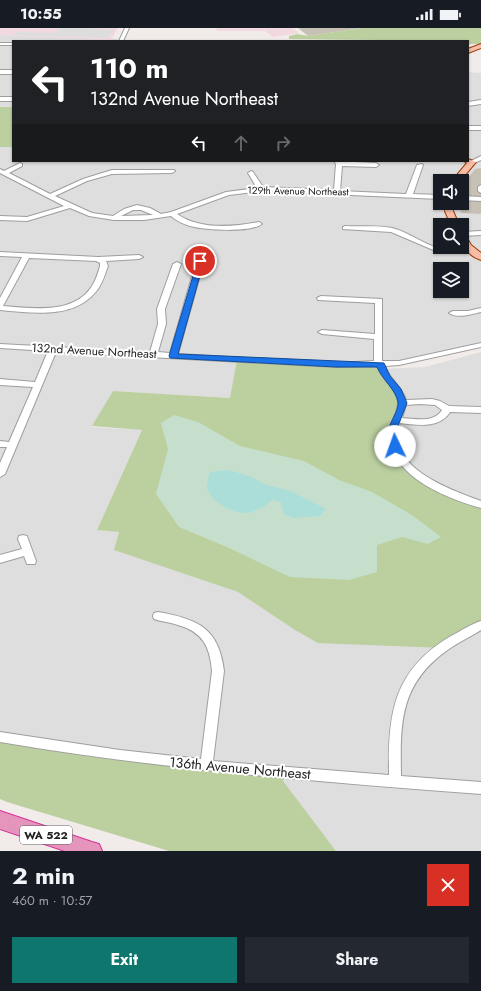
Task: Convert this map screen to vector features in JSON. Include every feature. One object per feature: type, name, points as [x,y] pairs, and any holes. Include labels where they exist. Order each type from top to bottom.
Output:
[{"type":"highway","name":"WA 522","points":[[0,820],[92,851]]},
{"type":"main road","points":[[469,50],[481,46]]},
{"type":"main road","points":[[461,174],[470,161]]},
{"type":"main road","points":[[469,248],[481,257]]},
{"type":"street","points":[[121,40],[127,28]]},
{"type":"street","points":[[0,44],[12,44]]},
{"type":"street","points":[[0,72],[12,72]]},
{"type":"street","points":[[0,99],[12,99]]},
{"type":"street","points":[[469,104],[481,102]]},
{"type":"street","points":[[469,128],[481,128]]},
{"type":"street","points":[[470,161],[481,158]]},
{"type":"street","points":[[337,191],[338,162],[376,165]]},
{"type":"street","points":[[3,172],[20,165]]},
{"type":"street","points":[[409,195],[420,165]]},
{"type":"street","points":[[50,196],[85,180],[106,174],[157,170],[172,171]]},
{"type":"street","name":"129th Avenue Northeast","points":[[3,172],[91,215],[114,218],[172,214],[228,193],[261,189],[337,191],[433,197]]},
{"type":"street","points":[[251,173],[261,189]]},
{"type":"street","points":[[480,187],[481,191]]},
{"type":"street","points":[[469,198],[481,199]]},
{"type":"street","points":[[0,218],[27,219],[70,206]]},
{"type":"street","points":[[114,218],[128,209],[138,207],[146,208],[160,216]]},
{"type":"street","points":[[172,214],[183,222],[193,225],[246,227],[259,224]]},
{"type":"street","points":[[344,228],[396,231],[433,249]]},
{"type":"street","points":[[469,234],[481,233]]},
{"type":"street","points":[[0,254],[98,259],[139,256]]},
{"type":"street","points":[[27,255],[0,307],[53,310],[78,302],[87,296],[96,286],[104,266],[103,262],[98,259]]},
{"type":"street","points":[[173,356],[200,261]]},
{"type":"street","points":[[153,355],[162,324],[161,309],[177,264]]},
{"type":"street","points":[[321,298],[379,301],[379,365],[386,377],[397,389],[402,403],[393,434],[395,446],[400,456],[410,469],[431,484],[451,494],[481,505]]},
{"type":"street","points":[[454,313],[468,313],[481,310]]},
{"type":"street","points":[[322,332],[380,337]]},
{"type":"street","name":"132nd Avenue Northeast","points":[[0,346],[336,365],[379,365],[413,362],[481,345]]},
{"type":"street","points":[[0,474],[53,349]]},
{"type":"street","points":[[0,382],[38,385]]},
{"type":"street","points":[[402,403],[433,402],[444,406],[447,410],[481,410]]},
{"type":"street","points":[[396,420],[435,421],[441,419],[447,410]]},
{"type":"street","points":[[0,444],[12,445]]},
{"type":"street","points":[[23,539],[31,561]]},
{"type":"street","points":[[0,559],[27,551]]},
{"type":"street","points":[[158,616],[188,622],[199,629],[215,647],[218,659],[218,671],[206,766]]},
{"type":"street","points":[[395,782],[394,733],[396,715],[401,697],[411,678],[426,661],[443,648],[480,627]]},
{"type":"street","name":"136th Avenue Northeast","points":[[0,737],[91,753],[206,766],[481,788]]},
{"type":"shaded area","points":[[0,28],[118,28],[111,40],[0,35]]},
{"type":"shaded area","points":[[60,28],[114,30],[108,38],[13,35],[16,32],[55,33]]},
{"type":"shaded area","points":[[217,28],[293,28],[299,33],[273,37],[265,31],[216,31]]},
{"type":"shaded area","points":[[298,28],[362,28],[308,36]]},
{"type":"shaded area","points":[[0,35],[117,39],[12,40],[12,107],[0,107]]},
{"type":"shaded area","points":[[469,72],[481,73],[481,342],[230,398],[113,391],[92,427],[142,430],[97,530],[119,532],[115,550],[238,592],[295,630],[481,625],[481,851],[336,851],[282,781],[286,773],[0,738],[0,147],[12,147],[12,162],[469,162]]},
{"type":"shaded area","points":[[481,168],[481,214],[461,213],[460,210],[469,210],[469,177],[475,169]]},
{"type":"shaded area","points":[[481,352],[481,505],[431,484],[400,456],[381,369],[425,367]]},
{"type":"green space","points":[[362,28],[481,28],[481,44],[469,44],[469,40],[289,39],[289,36],[297,34],[308,36]]},
{"type":"green space","points":[[0,107],[12,107],[12,147],[0,147]]},
{"type":"green space","points":[[237,360],[381,365],[401,396],[395,445],[414,473],[481,505],[481,625],[443,648],[318,643],[295,630],[238,592],[114,550],[119,532],[97,530],[142,430],[92,426],[113,391],[230,398]]},
{"type":"green space","points":[[174,415],[198,422],[240,446],[304,461],[339,480],[372,492],[412,515],[441,537],[428,544],[402,537],[377,545],[377,572],[349,580],[290,577],[229,548],[179,527],[156,494],[168,449],[161,423]]},
{"type":"green space","points":[[0,738],[286,773],[283,781],[336,851],[169,851],[7,802],[0,799]]},
{"type":"water","points":[[228,470],[252,477],[266,485],[288,490],[326,509],[320,516],[293,518],[284,514],[281,502],[272,500],[266,505],[247,513],[229,509],[213,498],[207,487],[210,472]]},
{"type":"route","points":[[200,261],[173,356],[336,365],[381,365],[381,369],[386,377],[401,396],[402,403],[394,426],[393,434],[395,446]]}]
